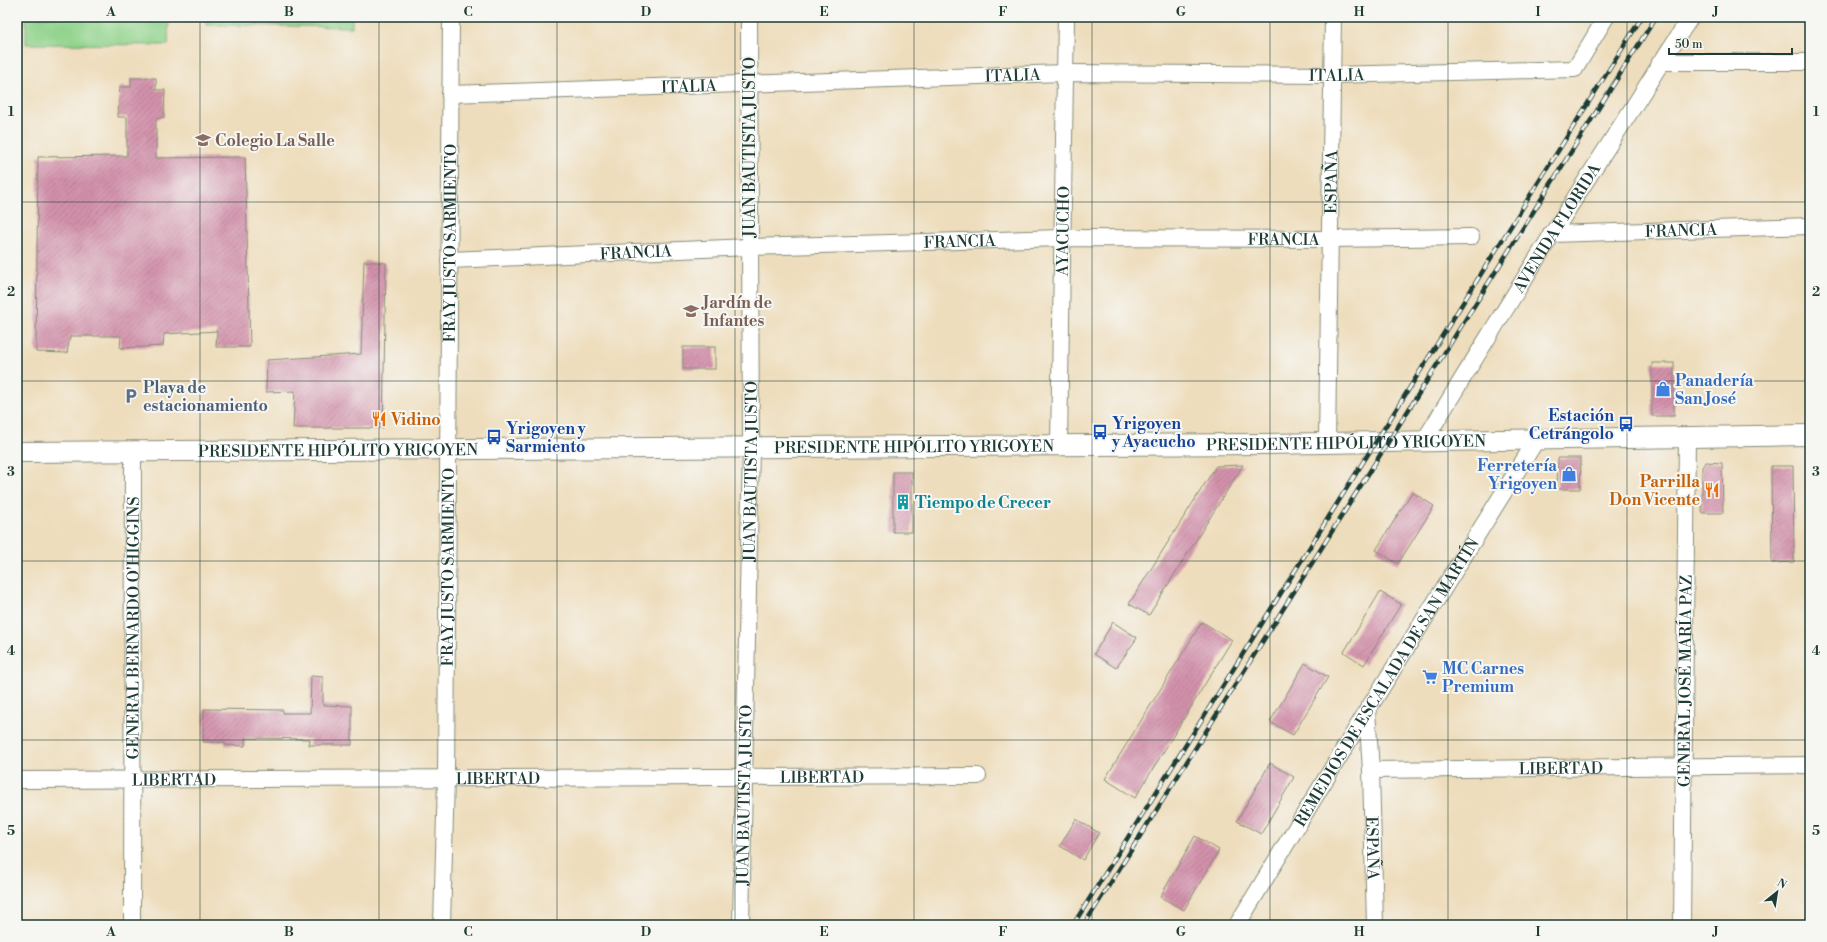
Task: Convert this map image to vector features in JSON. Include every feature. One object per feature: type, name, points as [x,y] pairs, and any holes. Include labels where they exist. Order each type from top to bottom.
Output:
[{"type":"street","name":"FRAY JUSTO SARMIENTO","points":[[442,925],[446,778],[451,17]]},
{"type":"street","name":"JUAN BAUTISTA JUSTO","points":[[741,925],[751,447],[748,83],[749,17]]},
{"type":"street","name":"AYACUCHO","points":[[1059,444],[1066,17]]},
{"type":"street","name":"ESPAÑA","points":[[1327,443],[1333,17]]},
{"type":"street","name":"ITALIA","points":[[450,94],[1065,73],[1332,74],[1575,69],[1606,17]]},
{"type":"street","name":"AVENIDA FLORIDA","points":[[1424,441],[1551,234],[1639,98],[1660,62],[1691,17]]},
{"type":"street","points":[[1660,62],[1810,62]]},
{"type":"street","name":"FRANCIA","points":[[1551,234],[1810,226]]},
{"type":"street","name":"FRANCIA","points":[[449,260],[749,247],[1063,238],[1471,238]]},
{"type":"street","name":"PRESIDENTE HIPÓLITO YRIGOYEN","points":[[17,452],[1327,443],[1810,435]]},
{"type":"street","name":"GENERAL JOSÉ MARÍA PAZ","points":[[1682,925],[1687,437]]},
{"type":"street","name":"REMEDIOS DE ESCALADA DE SAN MARTÍN","points":[[1237,925],[1367,711],[1537,439]]},
{"type":"street","name":"GENERAL BERNARDO O'HIGGINS","points":[[132,925],[133,451]]},
{"type":"street","points":[[1367,711],[1371,770]]},
{"type":"street","name":"LIBERTAD","points":[[1371,770],[1684,765],[1810,765]]},
{"type":"street","name":"ESPAÑA","points":[[1371,770],[1375,925]]},
{"type":"street","name":"LIBERTAD","points":[[17,780],[744,775],[978,776]]},
{"type":"green space","points":[[26,17],[169,17],[168,45],[26,44]]},
{"type":"green space","points":[[206,17],[352,17],[352,27],[206,25]]},
{"type":"building","points":[[131,78],[156,78],[156,90],[165,90],[164,117],[156,119],[156,158],[245,157],[250,347],[216,347],[217,331],[164,334],[163,346],[120,348],[121,336],[70,336],[67,353],[36,352],[38,157],[127,156],[127,117],[118,117],[120,87],[131,87]]},
{"type":"building","points":[[364,261],[386,263],[383,428],[293,428],[295,391],[266,392],[267,360],[361,354]]},
{"type":"building","points":[[683,347],[715,347],[715,369],[683,369]]},
{"type":"building","name":"Panadería San José","points":[[1652,363],[1674,363],[1674,416],[1652,416]]},
{"type":"building","name":"Ferretería Yrigoyen","points":[[1558,458],[1581,458],[1580,489],[1557,489]]},
{"type":"building","name":"Parrilla Don Vicente","points":[[1706,462],[1722,463],[1723,513],[1702,513],[1702,467]]},
{"type":"building","points":[[1243,465],[1149,615],[1129,604],[1216,466]]},
{"type":"building","points":[[1771,466],[1793,466],[1794,562],[1772,563]]},
{"type":"building","name":"Tiempo de Crecer","points":[[893,472],[912,472],[912,532],[893,532]]},
{"type":"building","points":[[1412,492],[1434,506],[1398,564],[1376,550]]},
{"type":"building","points":[[1380,592],[1401,604],[1364,665],[1344,652]]},
{"type":"building","points":[[1113,622],[1137,638],[1116,668],[1094,654]]},
{"type":"building","points":[[1202,622],[1232,640],[1135,798],[1105,779]]},
{"type":"building","points":[[1305,663],[1328,677],[1293,735],[1270,722]]},
{"type":"building","points":[[311,676],[323,677],[323,705],[352,706],[352,745],[309,745],[310,739],[245,738],[245,746],[225,745],[225,742],[203,742],[204,709],[283,710],[283,713],[310,713]]},
{"type":"building","points":[[1270,763],[1294,777],[1261,834],[1237,821]]},
{"type":"building","points":[[1076,819],[1099,833],[1083,860],[1060,846]]},
{"type":"building","points":[[1195,836],[1219,850],[1184,910],[1160,897]]},
{"type":"railway","points":[[1073,925],[1642,17]]},
{"type":"railway","points":[[1084,925],[1656,17]]},
{"type":"place","name":"Colegio La Salle","points":[[203,140]]},
{"type":"place","name":"Jardín de Infantes","points":[[691,311]]},
{"type":"place","name":"Panadería San José","points":[[1663,389]]},
{"type":"place","name":"Playa de estacionamiento","points":[[131,396]]},
{"type":"place","name":"Vidino","points":[[379,419]]},
{"type":"place","name":"Estación Cetrángolo","points":[[1626,424]]},
{"type":"place","name":"Yrigoyen y Ayacucho","points":[[1100,432]]},
{"type":"place","name":"Yrigoyen y Sarmiento","points":[[494,437]]},
{"type":"place","name":"Ferretería Yrigoyen","points":[[1569,474]]},
{"type":"place","name":"Parrilla Don Vicente","points":[[1712,490]]},
{"type":"place","name":"Tiempo de Crecer","points":[[903,502]]},
{"type":"place","name":"MC Carnes Premium","points":[[1430,677]]}]
